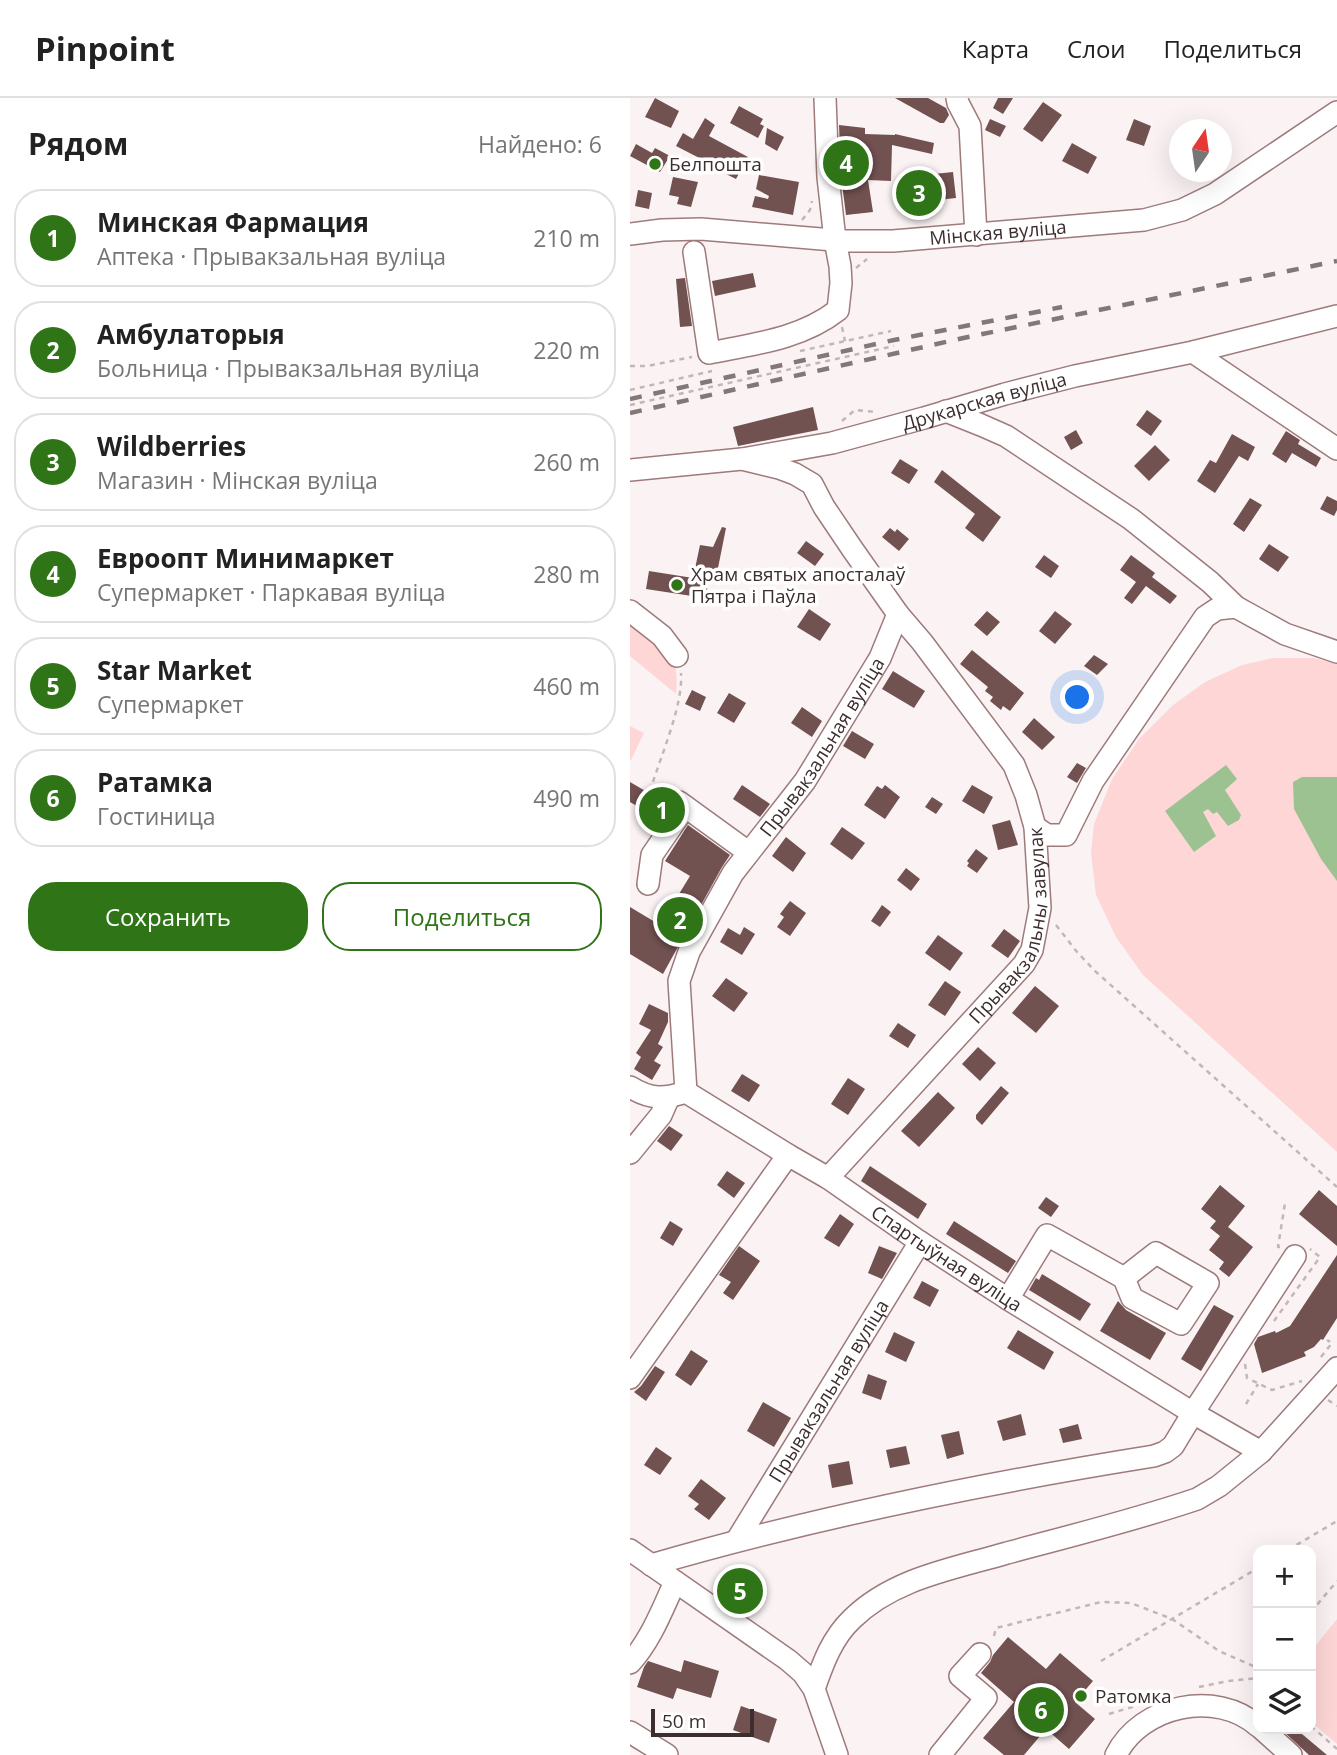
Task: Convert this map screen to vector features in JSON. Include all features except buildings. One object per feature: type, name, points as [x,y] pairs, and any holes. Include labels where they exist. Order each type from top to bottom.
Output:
[{"type":"street","points":[[694,252],[709,353],[773,340],[817,324],[838,310],[840,266],[828,177],[825,98]]},
{"type":"street","points":[[957,98],[970,126],[976,234]]},
{"type":"street","name":"Мінская вуліца","points":[[630,234],[662,229],[701,229],[845,241],[893,241],[1122,223],[1165,216],[1228,187],[1337,112]]},
{"type":"street","name":"Друкарская вуліца","points":[[630,470],[742,459],[832,443],[1063,379],[1193,352],[1337,316]]},
{"type":"street","points":[[1193,352],[1337,449]]},
{"type":"street","points":[[946,411],[1006,436],[1131,519],[1210,582],[1236,607],[1285,634],[1337,652]]},
{"type":"street","points":[[832,443],[813,460],[810,470],[812,484],[838,528],[898,614]]},
{"type":"street","points":[[742,459],[779,468],[812,484]]},
{"type":"street","points":[[1035,827],[1047,835],[1066,835],[1093,781],[1205,617],[1217,608],[1236,607]]},
{"type":"street","points":[[630,611],[662,636],[677,656]]},
{"type":"street","name":"Прывакзальны завулак","points":[[828,1178],[1024,964],[1032,950],[1040,908],[1035,827],[1014,765],[898,614]]},
{"type":"street","name":"Прывакзальная вуліца","points":[[678,1094],[679,981],[689,952],[733,873],[805,781],[880,658],[898,614]]},
{"type":"street","points":[[648,884],[652,855],[682,804],[748,852]]},
{"type":"street","name":"Спартыўная вуліца","points":[[630,1087],[654,1098],[678,1094],[828,1178],[1007,1299],[1261,1452]]},
{"type":"street","points":[[630,1153],[678,1094]]},
{"type":"street","points":[[630,1378],[788,1156]]},
{"type":"street","points":[[1007,1299],[1047,1235],[1124,1278]]},
{"type":"street","name":"Прывакзальная вуліца","points":[[737,1540],[920,1242]]},
{"type":"street","points":[[651,1565],[737,1540],[874,1508],[1165,1452],[1173,1446],[1296,1250]]},
{"type":"street","points":[[814,1689],[823,1663],[837,1637],[852,1619],[873,1601],[903,1585],[936,1572],[1197,1499],[1219,1486],[1261,1452],[1328,1365]]},
{"type":"street","points":[[630,1550],[803,1673],[814,1689],[837,1755]]},
{"type":"street","points":[[630,1663],[640,1652],[661,1614],[675,1581]]},
{"type":"street","points":[[940,1755],[986,1698],[960,1676],[980,1654]]},
{"type":"street","points":[[1116,1755],[1136,1729],[1164,1712],[1178,1708],[1222,1707],[1253,1721]]},
{"type":"street","points":[[630,1732],[667,1755]]},
{"type":"street","points":[[1268,1734],[1291,1755]]},
{"type":"path","points":[[841,283],[868,257]]},
{"type":"path","points":[[630,405],[894,346]]},
{"type":"path","points":[[630,366],[647,366],[709,353]]},
{"type":"path","points":[[855,410],[876,412]]},
{"type":"path","points":[[677,656],[681,683],[679,699],[652,785],[682,804]]},
{"type":"path","points":[[1040,908],[1094,971],[1337,1187]]},
{"type":"path","points":[[1267,1323],[1275,1321],[1320,1257],[1278,1247],[1285,1203]]},
{"type":"path","points":[[1327,1339],[1332,1343],[1328,1365]]},
{"type":"path","points":[[1244,1359],[1247,1378],[1272,1390],[1304,1381]]},
{"type":"path","points":[[1246,1404],[1258,1384]]},
{"type":"path","points":[[1296,1545],[1337,1521]]},
{"type":"path","points":[[1101,1661],[1253,1571]]},
{"type":"path","points":[[1314,1608],[1337,1581]]},
{"type":"path","points":[[995,1636],[996,1628],[1101,1602],[1131,1603],[1172,1619],[1219,1651],[1253,1666]]},
{"type":"path","points":[[1316,1730],[1337,1749]]},
{"type":"shaded area","points":[[630,618],[673,660],[676,694],[630,656]]},
{"type":"shaded area","points":[[1273,658],[1313,658],[1337,664],[1337,1152],[1143,975],[1116,937],[1096,895],[1091,853],[1094,824],[1112,779],[1139,739],[1173,705],[1205,682],[1242,665]]},
{"type":"shaded area","points":[[630,726],[644,733],[631,760],[630,760]]},
{"type":"shaded area","points":[[1226,765],[1237,779],[1225,790],[1241,815],[1239,820],[1228,826],[1217,812],[1213,814],[1208,809],[1203,812],[1216,836],[1194,852],[1165,811]]},
{"type":"shaded area","points":[[1302,777],[1337,777],[1337,881],[1321,859],[1294,809],[1293,782]]},
{"type":"shaded area","points":[[1337,1619],[1337,1744],[1316,1726],[1316,1645]]},
{"type":"railway","points":[[630,413],[968,337],[1337,261]]},
{"type":"railway","points":[[630,399],[894,340],[1062,307]]},
{"type":"place","name":"Евроопт Минимаркет","points":[[846,163]]},
{"type":"place","name":"Белпошта","points":[[655,164]]},
{"type":"place","name":"Wildberries","points":[[919,193]]},
{"type":"place","name":"Храм святых апосталаў Пятра і Паўла","points":[[677,585]]},
{"type":"place","name":"Минская Фармация","points":[[662,810]]},
{"type":"place","name":"Амбулаторыя","points":[[680,920]]},
{"type":"place","name":"Star Market","points":[[740,1591]]},
{"type":"place","name":"Ратомка","points":[[1081,1696]]},
{"type":"place","name":"Ратамка","points":[[1041,1710]]}]
